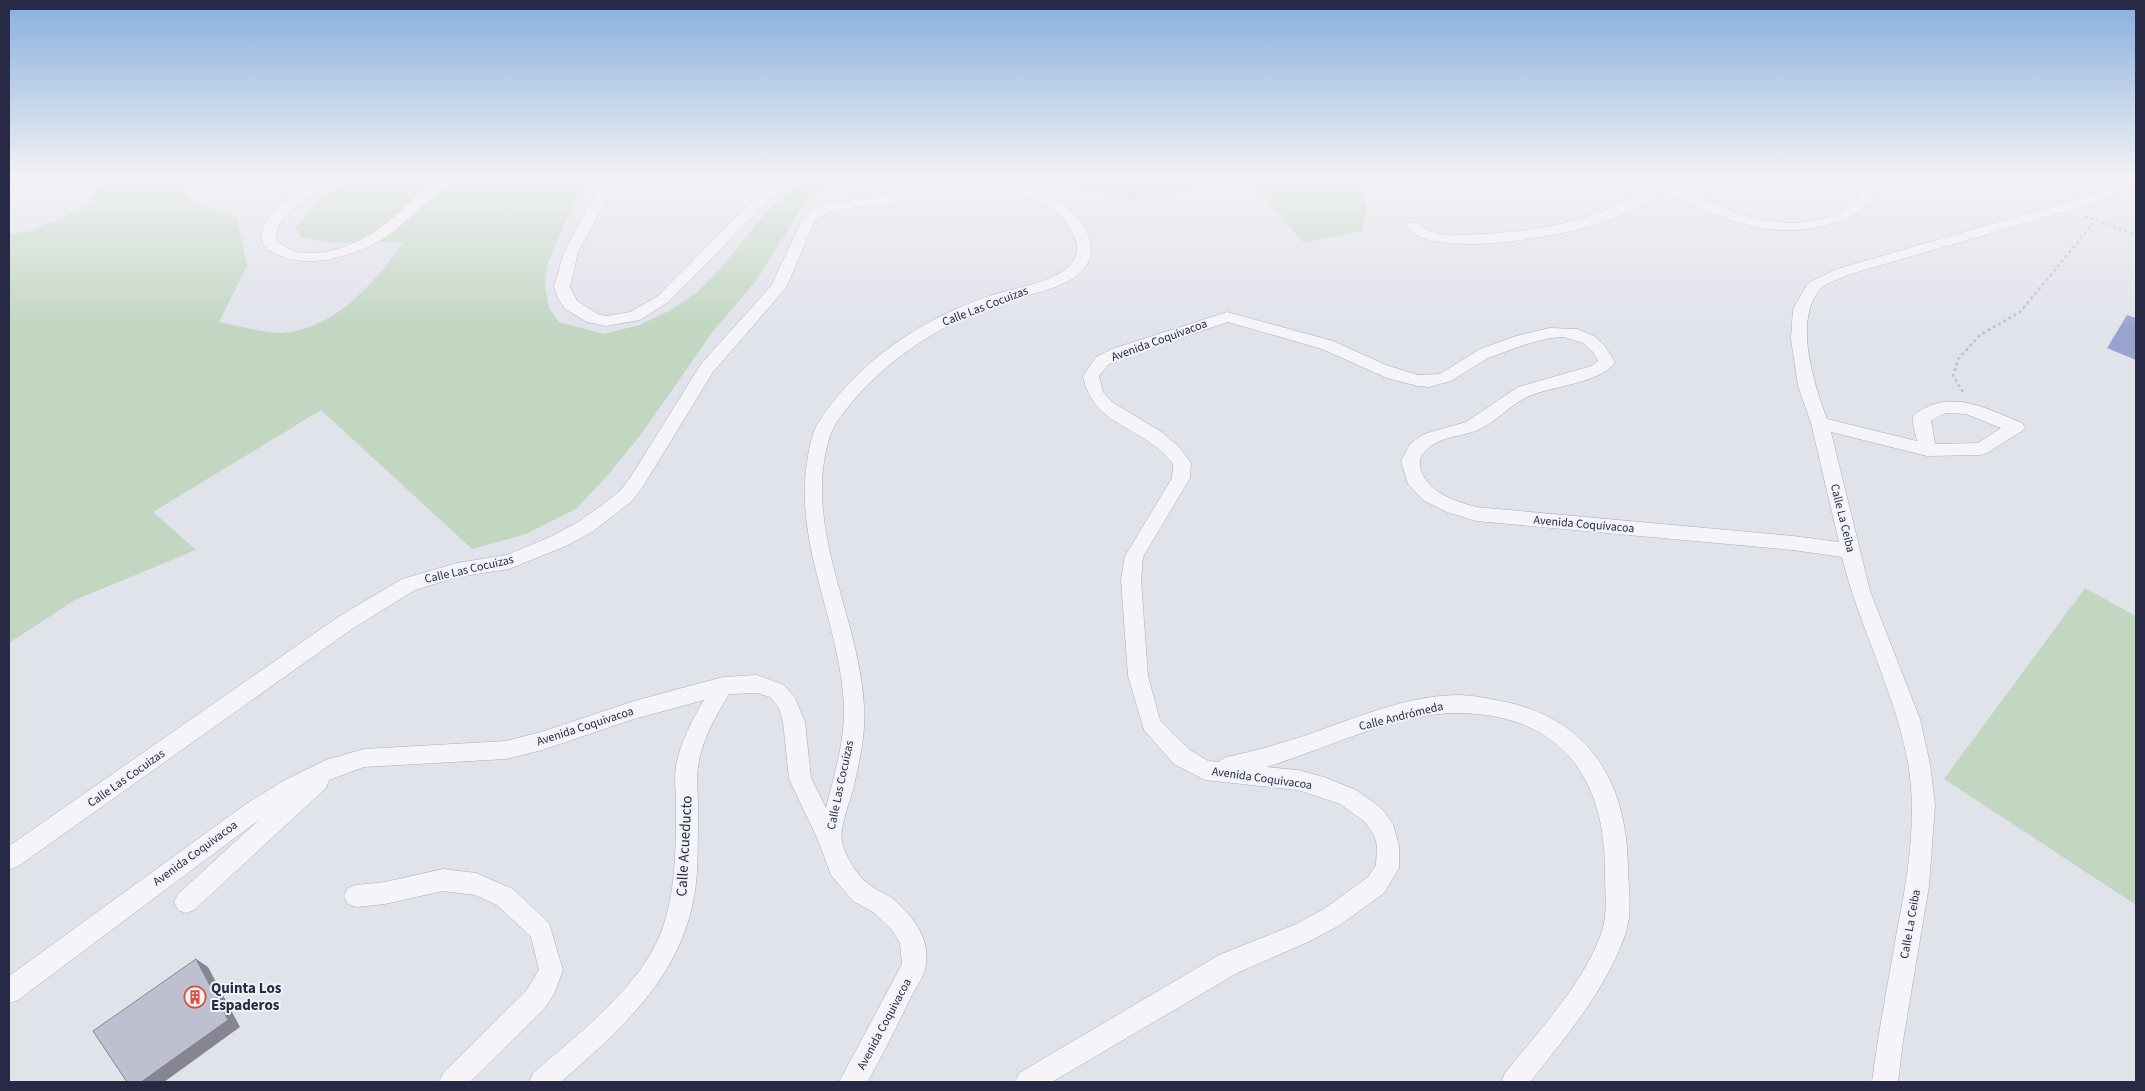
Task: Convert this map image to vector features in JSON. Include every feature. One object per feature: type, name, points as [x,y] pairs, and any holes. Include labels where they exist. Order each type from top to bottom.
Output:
[{"type":"street","points":[[271,227],[269,230],[269,243],[282,252],[300,257],[323,255],[352,248],[391,227]]},
{"type":"street","points":[[585,227],[571,252],[562,286],[565,296],[571,305],[593,318],[606,321],[634,316],[663,299],[734,227]]},
{"type":"street","name":"Calle Las Cocuizas","points":[[9,859],[345,622],[409,584],[441,574],[509,562],[534,552],[585,527],[626,496],[707,368],[778,288],[805,227]]},
{"type":"street","name":"Calle Las Cocuizas","points":[[829,838],[850,745],[854,708],[850,674],[818,534],[812,496],[814,464],[823,430],[843,399],[869,373],[930,328],[991,301],[1056,280],[1074,269],[1083,258],[1085,249],[1077,227]]},
{"type":"street","points":[[1414,227],[1431,237],[1487,238],[1535,233],[1562,227]]},
{"type":"street","name":"Calle La Ceiba","points":[[1885,1082],[1890,1041],[1917,886],[1924,805],[1909,719],[1860,591],[1820,423],[1806,386],[1799,339],[1801,309],[1815,285],[1842,272],[1998,227]]},
{"type":"street","name":"Avenida Coquivacoa","points":[[1028,1082],[1228,964],[1302,933],[1332,917],[1376,885],[1388,868],[1388,846],[1385,831],[1373,815],[1348,797],[1324,787],[1298,780],[1205,770],[1182,757],[1165,742],[1151,724],[1138,676],[1131,580],[1134,556],[1181,478],[1182,463],[1172,449],[1157,437],[1135,426],[1104,404],[1095,392],[1091,376],[1102,362],[1118,353],[1227,317],[1242,319],[1332,346],[1405,378],[1426,381],[1446,378],[1463,369],[1479,356],[1543,333],[1565,332],[1586,337],[1602,350],[1607,362],[1597,370],[1524,391],[1472,426],[1430,438],[1416,448],[1410,461],[1414,479],[1429,495],[1453,507],[1476,514],[1794,543],[1851,551]]},
{"type":"street","points":[[1820,423],[1927,450],[1981,449],[2016,426],[1962,408],[1947,407],[1936,410],[1922,418],[1927,450]]},
{"type":"street","name":"Avenida Coquivacoa","points":[[9,991],[254,811],[293,787],[334,767],[364,758],[506,750],[542,741],[634,710],[723,686],[757,684],[777,691],[788,704],[794,722],[800,779],[829,838],[839,867],[861,893],[881,904],[900,922],[912,940],[914,965],[868,1056],[852,1082]]},
{"type":"street","name":"Calle Acueducto","points":[[542,1082],[615,1018],[634,997],[669,942],[681,905],[685,883],[688,763],[702,720],[723,686]]},
{"type":"street","name":"Calle Andrómeda","points":[[1205,770],[1255,762],[1375,720],[1448,704],[1502,709],[1527,716],[1553,728],[1576,746],[1596,772],[1608,803],[1614,826],[1618,864],[1615,931],[1588,987],[1514,1082]]},
{"type":"street","points":[[186,902],[334,767]]},
{"type":"street","points":[[356,896],[394,892],[443,880],[476,884],[505,897],[541,931],[551,970],[546,983],[535,1000],[452,1082]]},
{"type":"path","points":[[1969,396],[1961,391],[1954,376],[1958,358],[1980,335],[2020,312],[2090,227]]},
{"type":"path","points":[[2114,227],[2136,235]]},
{"type":"green space","points":[[39,227],[239,227],[247,266],[219,322],[260,331],[282,333],[301,330],[319,323],[352,301],[380,272],[403,242],[330,243],[302,238],[296,227],[563,227],[547,265],[545,285],[549,308],[559,322],[603,334],[640,325],[671,310],[696,293],[719,270],[754,227],[790,227],[756,281],[714,330],[642,433],[608,475],[576,509],[526,534],[472,549],[321,410],[153,512],[196,550],[75,600],[9,643],[9,235]]},
{"type":"green space","points":[[1290,227],[1364,227],[1363,231],[1304,243]]},
{"type":"green space","points":[[2085,588],[2136,616],[2136,905],[1944,779]]},
{"type":"water","points":[[2127,315],[2136,318],[2136,360],[2107,348]]},
{"type":"building","name":"Quinta Los Espaderos","points":[[196,959],[228,1020],[141,1082],[127,1082],[93,1031]]},
{"type":"place","name":"Quinta Los Espaderos","points":[[195,997]]}]
